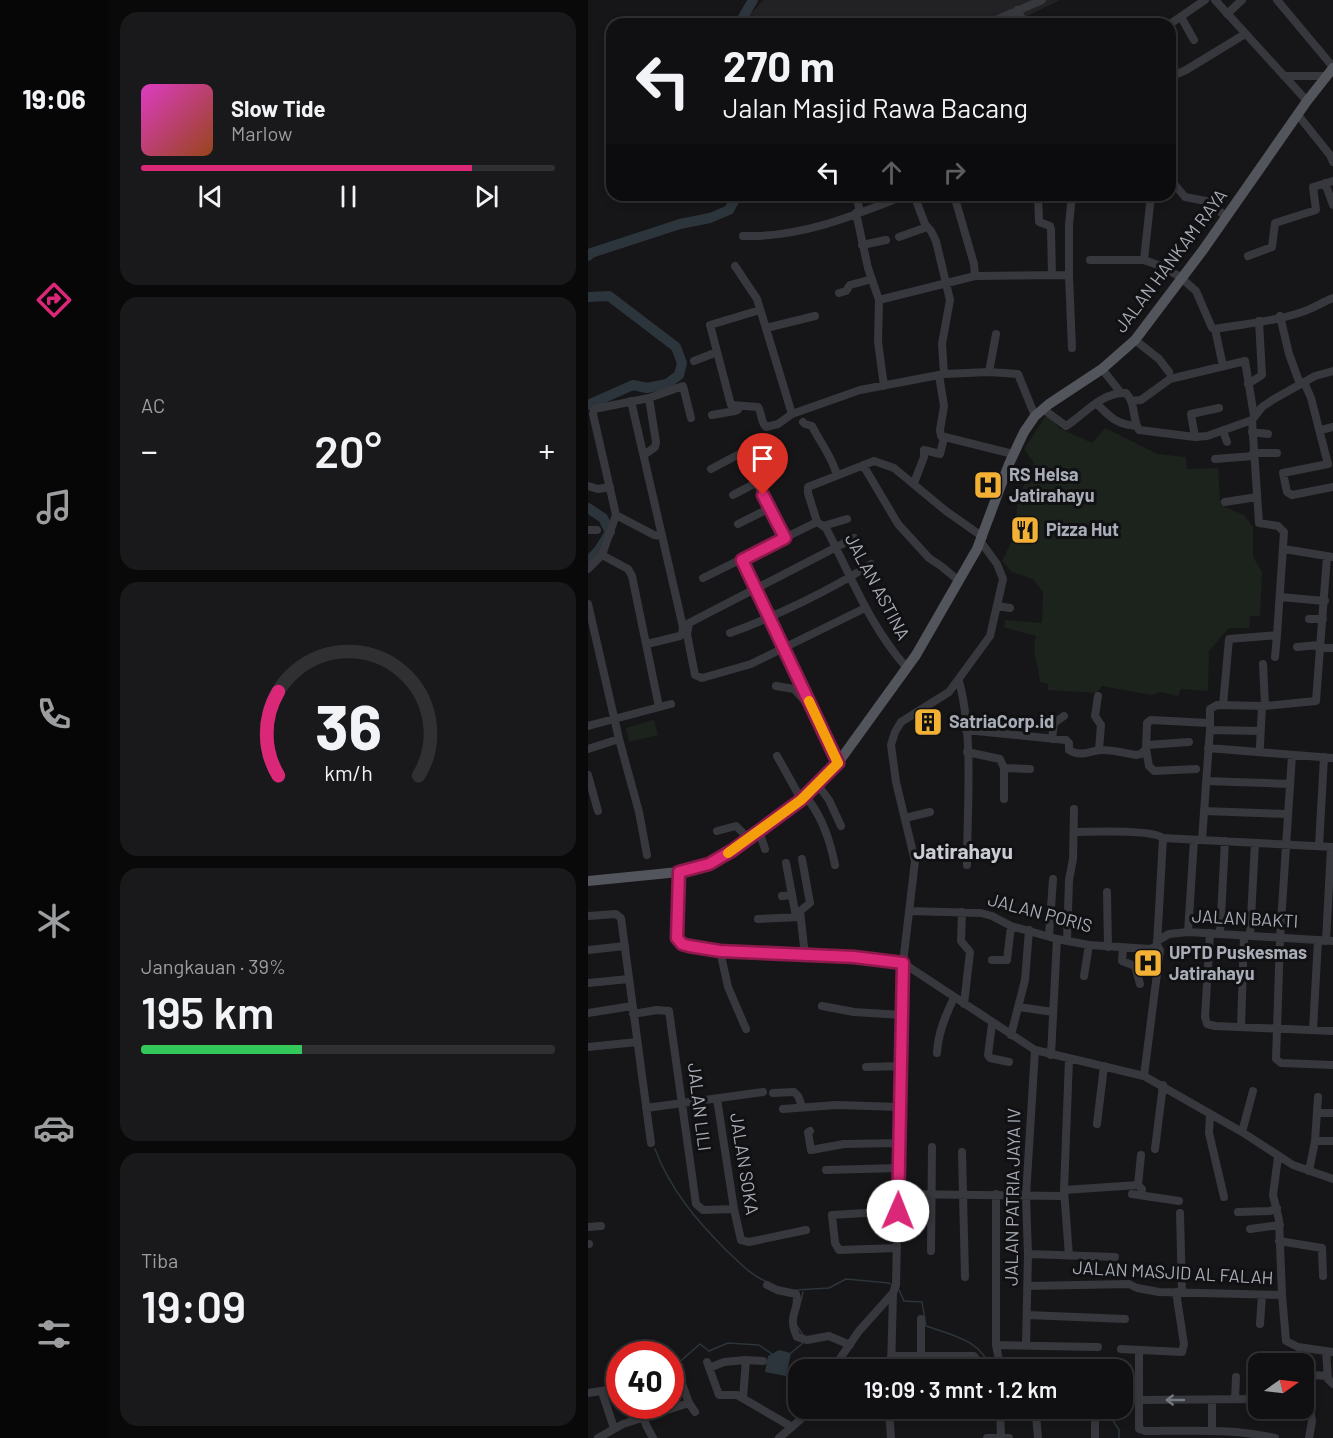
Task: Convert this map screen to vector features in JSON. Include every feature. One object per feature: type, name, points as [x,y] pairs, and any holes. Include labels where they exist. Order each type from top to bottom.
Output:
[{"type":"main road","name":"JALAN HANKAM RAYA","points":[[588,881],[679,872],[709,864],[749,839],[803,798],[837,765],[924,643],[982,544],[1013,454],[1024,432],[1039,413],[1102,369],[1135,340],[1331,70]]},
{"type":"street","points":[[1000,18],[1042,0]]},
{"type":"street","points":[[1176,20],[1205,0]]},
{"type":"street","points":[[1227,14],[1242,0]]},
{"type":"street","points":[[1277,0],[1331,70]]},
{"type":"street","points":[[1218,2],[1307,101]]},
{"type":"street","points":[[1017,10],[1022,18]]},
{"type":"street","points":[[1181,17],[1194,40]]},
{"type":"street","points":[[1176,74],[1245,34]]},
{"type":"street","points":[[1284,76],[1331,70]]},
{"type":"street","points":[[1298,115],[1333,162]]},
{"type":"street","points":[[1248,256],[1272,247],[1275,223],[1316,210],[1313,187],[1329,182],[1333,205]]},
{"type":"street","points":[[1176,186],[1185,197],[1206,201],[1226,216]]},
{"type":"street","points":[[857,201],[862,245],[879,300],[878,342],[884,386]]},
{"type":"street","points":[[743,236],[762,237],[823,226],[889,201]]},
{"type":"street","points":[[916,201],[927,227],[936,241],[950,300],[942,344],[941,374],[944,406],[940,434],[944,438],[1013,454]]},
{"type":"street","points":[[956,201],[974,264],[975,276]]},
{"type":"street","points":[[1038,201],[1039,222],[1050,226],[1051,230],[1052,274]]},
{"type":"street","points":[[1071,201],[1069,275],[1072,348]]},
{"type":"street","points":[[1144,260],[1150,201]]},
{"type":"street","points":[[899,237],[927,227]]},
{"type":"street","points":[[862,245],[886,240]]},
{"type":"street","points":[[1090,260],[1144,260],[1181,278],[1196,291],[1212,328],[1215,329],[1223,366]]},
{"type":"street","points":[[735,266],[757,299],[792,414]]},
{"type":"street","points":[[879,300],[975,276],[1069,275]]},
{"type":"street","points":[[839,293],[846,291],[850,285],[872,279]]},
{"type":"street","points":[[1215,329],[1313,308],[1333,298]]},
{"type":"street","points":[[760,310],[711,323],[731,405],[758,407],[762,415],[762,423],[766,427],[778,424],[792,414],[860,390],[941,374],[990,372],[1018,374],[1039,413],[1066,426],[1096,403],[1120,391]]},
{"type":"street","points":[[766,328],[815,316]]},
{"type":"street","points":[[1280,316],[1289,354],[1311,398],[1321,430],[1327,465],[1284,473],[1287,492],[1291,495],[1333,487]]},
{"type":"street","points":[[1248,384],[1262,375],[1259,321]]},
{"type":"street","points":[[990,372],[996,334]]},
{"type":"street","points":[[1135,340],[1155,355],[1169,372]]},
{"type":"street","points":[[694,361],[717,352]]},
{"type":"street","points":[[1131,401],[1141,400],[1170,379],[1245,361],[1253,418],[1258,523],[1281,528],[1284,532],[1275,657]]},
{"type":"street","points":[[1102,369],[1120,391],[1128,394],[1136,426]]},
{"type":"street","points":[[1096,403],[1122,425],[1136,426],[1142,431],[1195,437],[1208,436],[1253,418],[1268,403],[1302,383],[1333,371]]},
{"type":"street","points":[[588,569],[602,555],[616,515],[593,414],[594,409],[649,398],[683,386],[691,418]]},
{"type":"street","points":[[644,455],[655,447],[656,442],[649,398]]},
{"type":"street","points":[[631,401],[661,536],[697,677],[702,678],[751,664],[865,608]]},
{"type":"street","points":[[712,415],[738,410],[738,405]]},
{"type":"street","points":[[1195,437],[1191,414],[1219,408]]},
{"type":"street","points":[[803,422],[812,426],[820,443],[830,455],[837,475],[874,461],[887,464],[914,483],[982,544],[997,564],[1003,579],[990,636],[949,692],[902,722],[895,732],[891,745],[892,760],[915,861],[903,963],[897,1248],[891,1356],[974,1356],[976,1359]]},
{"type":"street","points":[[1321,430],[1333,427]]},
{"type":"street","points":[[1223,431],[1227,442]]},
{"type":"street","points":[[1252,432],[1268,434]]},
{"type":"street","points":[[914,483],[924,457],[920,448],[940,454],[944,438]]},
{"type":"street","points":[[711,469],[766,440]]},
{"type":"street","points":[[741,453],[785,538]]},
{"type":"street","points":[[1215,459],[1277,453]]},
{"type":"street","points":[[863,465],[898,524],[929,558],[959,581]]},
{"type":"street","points":[[733,495],[775,472]]},
{"type":"street","name":"JALAN ASTINA","points":[[837,475],[808,487],[808,493],[820,524],[836,548],[883,640],[907,668]]},
{"type":"street","points":[[588,486],[598,489],[609,487]]},
{"type":"street","points":[[1225,502],[1257,498]]},
{"type":"street","points":[[738,524],[770,508]]},
{"type":"street","points":[[616,515],[654,535],[661,536]]},
{"type":"street","points":[[703,578],[785,538],[820,524],[847,519]]},
{"type":"street","points":[[685,634],[687,627],[694,620],[854,538]]},
{"type":"street","points":[[1188,932],[1198,840],[1204,811],[1212,707],[1263,706],[1316,701],[1319,646],[1327,606],[1330,557],[1284,549]]},
{"type":"street","points":[[602,555],[630,572],[659,707]]},
{"type":"street","points":[[742,560],[837,765]]},
{"type":"street","points":[[730,633],[850,578],[871,564]]},
{"type":"street","points":[[1280,597],[1327,606]]},
{"type":"street","points":[[588,603],[618,739],[637,804],[647,855]]},
{"type":"street","points":[[997,606],[1010,608]]},
{"type":"street","points":[[1309,619],[1323,619]]},
{"type":"street","points":[[647,644],[685,634]]},
{"type":"street","points":[[1223,705],[1229,639],[1277,635]]},
{"type":"street","points":[[1297,647],[1333,648]]},
{"type":"street","points":[[1260,746],[1263,664]]},
{"type":"street","points":[[958,681],[966,730],[967,865]]},
{"type":"street","points":[[776,686],[790,687],[804,699],[837,765]]},
{"type":"street","points":[[1098,696],[1095,716],[1101,725],[1099,750]]},
{"type":"street","points":[[588,726],[671,704]]},
{"type":"street","points":[[1052,739],[1054,723],[1064,716]]},
{"type":"street","points":[[1196,769],[1154,771],[1149,766],[1147,723],[1151,720],[1260,731]]},
{"type":"street","points":[[966,730],[1068,741],[1069,750],[1074,753],[1092,753],[1099,750],[1136,755],[1141,754],[1147,747],[1189,742]]},
{"type":"street","points":[[588,749],[618,739]]},
{"type":"street","points":[[1208,748],[1329,757],[1319,846]]},
{"type":"street","points":[[967,752],[1000,759],[1004,768],[1004,799]]},
{"type":"street","points":[[1292,755],[1280,938],[1276,1059],[1278,1062],[1333,1065]]},
{"type":"street","points":[[777,756],[803,798],[811,803],[825,829],[835,865]]},
{"type":"street","points":[[1004,768],[1030,768]]},
{"type":"street","points":[[588,775],[598,811]]},
{"type":"street","points":[[1206,780],[1290,783]]},
{"type":"street","points":[[818,785],[829,800],[841,826]]},
{"type":"street","points":[[1067,941],[1074,809]]},
{"type":"street","points":[[1204,811],[1287,814]]},
{"type":"street","points":[[905,818],[930,812]]},
{"type":"street","points":[[717,831],[736,826],[749,839]]},
{"type":"street","points":[[759,831],[765,849]]},
{"type":"street","points":[[1074,832],[1131,832],[1158,834],[1163,838],[1332,847],[1331,907],[1312,1030]]},
{"type":"street","points":[[1144,1076],[1160,950],[1157,943],[1163,838]]},
{"type":"street","points":[[1220,934],[1224,842]]},
{"type":"street","points":[[1241,1027],[1255,843]]},
{"type":"street","points":[[798,917],[800,911],[810,903],[802,859]]},
{"type":"street","points":[[786,863],[805,956]]},
{"type":"street","points":[[679,872],[677,938],[682,944],[720,951],[854,957],[903,963],[992,1024],[1035,1050],[1144,1076],[1242,1132],[1278,1157],[1333,1179]]},
{"type":"street","points":[[1051,1055],[1053,879]]},
{"type":"street","points":[[1107,892],[1108,947]]},
{"type":"street","points":[[782,896],[792,895]]},
{"type":"street","name":"JALAN PORIS","points":[[909,911],[987,914],[1011,926],[1089,945],[1151,949],[1157,943]]},
{"type":"street","points":[[962,912],[961,941],[969,950],[970,957],[964,1004]]},
{"type":"street","points":[[588,916],[616,914],[621,918],[651,1143]]},
{"type":"street","points":[[758,919],[798,917]]},
{"type":"street","points":[[992,960],[1007,959],[1011,926]]},
{"type":"street","points":[[1011,1035],[1025,980],[1029,930]]},
{"type":"street","name":"JALAN BAKTI","points":[[1157,943],[1169,934],[1188,932],[1325,941]]},
{"type":"street","points":[[1210,933],[1206,1020],[1210,1026],[1333,1031]]},
{"type":"street","points":[[1084,976],[1089,945]]},
{"type":"street","points":[[588,950],[625,946]]},
{"type":"street","points":[[1123,948],[1122,961],[1136,966],[1140,984]]},
{"type":"street","points":[[720,951],[731,994],[746,1029]]},
{"type":"street","points":[[588,983],[629,979]]},
{"type":"street","points":[[937,1053],[938,1040],[954,998]]},
{"type":"street","points":[[822,1006],[854,1012],[902,1015]]},
{"type":"street","points":[[1019,1007],[1053,1012]]},
{"type":"street","points":[[588,1013],[633,1010]]},
{"type":"street","name":"JALAN LILI","points":[[633,1010],[669,1011],[696,1204],[703,1210],[734,1209]]},
{"type":"street","points":[[992,1024],[988,1055],[990,1058],[1009,1062]]},
{"type":"street","points":[[588,1047],[637,1042]]},
{"type":"street","name":"JALAN PATRIA JAYA IV","points":[[1026,1345],[1028,1254],[1026,1196],[1035,1050]]},
{"type":"street","points":[[1069,1059],[1064,1193],[1069,1256]]},
{"type":"street","points":[[866,1067],[901,1066]]},
{"type":"street","points":[[1097,1124],[1104,1066]]},
{"type":"street","points":[[1155,1149],[1163,1085]]},
{"type":"street","points":[[1242,1132],[1253,1091]]},
{"type":"street","name":"JALAN SOKA","points":[[646,1108],[717,1098],[794,1092],[802,1106]]},
{"type":"street","points":[[1309,1171],[1315,1141],[1318,1097]]},
{"type":"street","name":"JALAN SOKA","points":[[717,1098],[741,1240],[749,1242],[806,1230]]},
{"type":"street","points":[[783,1109],[836,1105],[901,1107]]},
{"type":"street","points":[[1317,1113],[1333,1113]]},
{"type":"street","points":[[1210,1114],[1209,1133],[1224,1197]]},
{"type":"street","points":[[806,1132],[807,1150],[844,1144],[900,1143]]},
{"type":"street","points":[[1315,1141],[1333,1141]]},
{"type":"street","points":[[931,1251],[932,1147]]},
{"type":"street","points":[[962,1152],[965,1277]]},
{"type":"street","points":[[1141,1155],[1138,1185],[1142,1189],[1141,1195]]},
{"type":"street","name":"JALAN MASJID AL FALAH","points":[[1278,1157],[1273,1195],[1280,1225],[1279,1241],[1286,1341],[1291,1345],[1329,1352],[1327,1376]]},
{"type":"street","points":[[826,1170],[899,1168]]},
{"type":"street","points":[[898,1194],[1026,1196],[1138,1185]]},
{"type":"street","points":[[996,1194],[996,1346],[999,1359]]},
{"type":"street","points":[[1132,1194],[1179,1201]]},
{"type":"street","points":[[1238,1212],[1278,1209]]},
{"type":"street","points":[[897,1248],[839,1250],[835,1243],[832,1215],[898,1211]]},
{"type":"street","points":[[1120,1349],[1180,1353],[1185,1348],[1179,1292],[1180,1214]]},
{"type":"street","points":[[1250,1229],[1280,1225]]},
{"type":"street","points":[[588,1227],[601,1226]]},
{"type":"street","points":[[1279,1241],[1322,1248],[1323,1276]]},
{"type":"street","points":[[1028,1254],[1115,1257]]},
{"type":"street","name":"JALAN MASJID AL FALAH","points":[[1028,1286],[1129,1284],[1137,1288],[1179,1292],[1282,1295]]},
{"type":"street","points":[[767,1285],[777,1290],[796,1294],[798,1298],[792,1327],[804,1340],[829,1336],[850,1345]]},
{"type":"street","points":[[840,1359],[895,1290]]},
{"type":"street","points":[[1260,1324],[1262,1295]]},
{"type":"street","points":[[1027,1315],[1125,1318]]},
{"type":"street","points":[[921,1319],[921,1356]]},
{"type":"street","points":[[996,1346],[1098,1347]]},
{"type":"street","points":[[1139,1351],[1138,1426],[1142,1431],[1258,1434],[1275,1438]]},
{"type":"street","points":[[742,1398],[746,1360]]},
{"type":"street","points":[[764,1361],[746,1360],[708,1365],[719,1395],[734,1394],[792,1427]]},
{"type":"street","points":[[1314,1377],[1327,1376],[1329,1382],[1333,1384]]},
{"type":"street","points":[[1235,1399],[1236,1377]]},
{"type":"street","points":[[1133,1382],[1138,1382]]},
{"type":"street","points":[[684,1389],[695,1412]]},
{"type":"street","points":[[588,1393],[606,1390]]},
{"type":"street","points":[[603,1395],[614,1428]]},
{"type":"street","points":[[1138,1400],[1248,1399]]},
{"type":"street","points":[[1212,1400],[1215,1433]]},
{"type":"street","points":[[684,1405],[689,1403]]},
{"type":"street","points":[[1038,1438],[1036,1417],[1039,1411],[1082,1410],[1093,1410],[1095,1413],[1095,1438]]},
{"type":"street","points":[[598,1438],[614,1428],[639,1419]]},
{"type":"street","points":[[645,1419],[653,1438]]},
{"type":"street","points":[[785,1436],[799,1419]]},
{"type":"street","points":[[890,1419],[891,1438]]},
{"type":"street","points":[[1000,1419],[1001,1438]]},
{"type":"street","points":[[1309,1438],[1312,1419]]},
{"type":"street","points":[[987,1438],[1009,1438]]},
{"type":"shaded area","points":[[763,0],[1060,0],[1023,18],[747,18]]},
{"type":"shaded area","points":[[1047,414],[1059,428],[1092,443],[1105,428],[1157,454],[1186,457],[1187,469],[1218,468],[1220,500],[1225,507],[1244,515],[1253,527],[1253,557],[1262,572],[1260,616],[1250,616],[1249,628],[1229,628],[1209,651],[1208,691],[1181,689],[1178,696],[1160,692],[1151,695],[1102,686],[1097,693],[1048,690],[1048,684],[1040,682],[1035,654],[1036,636],[1004,627],[1005,620],[1042,623],[1043,592],[1033,579],[1012,572],[1002,561],[1016,533],[1017,500],[1034,463],[1024,449]]},
{"type":"shaded area","points":[[654,720],[658,735],[629,742],[626,728]]},
{"type":"shaded area","points":[[779,1350],[791,1353],[786,1376],[765,1372],[768,1356]]},
{"type":"waterway","points":[[742,18],[753,0]]},
{"type":"waterway","points":[[588,256],[591,253],[680,224],[710,218],[729,210],[734,201]]},
{"type":"waterway","points":[[588,297],[609,296],[676,347],[682,363],[679,375],[667,384],[647,388],[633,385],[588,405]]},
{"type":"waterway","points":[[588,508],[603,518],[610,532],[588,562]]},
{"type":"waterway","points":[[655,1149],[676,1191],[694,1215],[740,1263],[765,1281]]},
{"type":"waterway","points":[[796,1290],[829,1288],[846,1279],[892,1285]]},
{"type":"waterway","points":[[899,1290],[904,1301],[922,1302],[926,1326],[965,1340],[986,1359]]},
{"type":"waterway","points":[[801,1301],[803,1292]]},
{"type":"waterway","points":[[797,1326],[803,1335]]},
{"type":"waterway","points":[[791,1353],[804,1342]]},
{"type":"waterway","points":[[684,1358],[700,1344],[709,1351],[728,1343],[759,1345],[772,1354]]},
{"type":"waterway","points":[[1112,1419],[1119,1430],[1119,1438]]},
{"type":"slow traffic","points":[[728,853],[801,800],[838,763],[809,701]]},
{"type":"place","name":"RS Helsa Jatirahayu","points":[[988,485]]},
{"type":"place","name":"Pizza Hut","points":[[1025,530]]},
{"type":"place","name":"SatriaCorp.id","points":[[928,722]]},
{"type":"place","name":"UPTD Puskesmas Jatirahayu","points":[[1148,963]]},
{"type":"district","name":"Jatirahayu","points":[[963,852]]},
{"type":"route","points":[[763,495],[785,538],[742,560],[838,763],[801,800],[733,850],[700,868],[679,872],[677,938],[682,944],[689,946],[737,953],[854,957],[903,963],[898,1211]]}]
